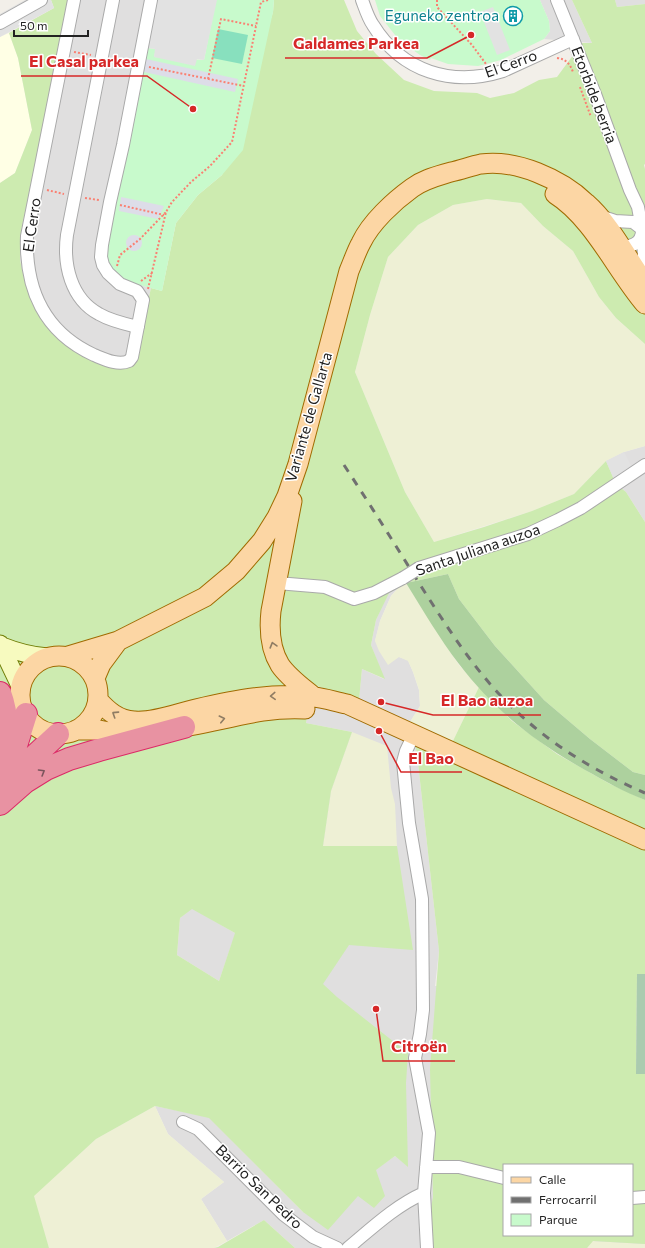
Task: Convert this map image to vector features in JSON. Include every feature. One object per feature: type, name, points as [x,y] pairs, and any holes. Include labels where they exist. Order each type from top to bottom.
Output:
[{"type":"highway","points":[[0,762],[6,729],[6,717],[10,691]]},
{"type":"highway","points":[[0,777],[14,752],[26,714]]},
{"type":"highway","points":[[0,804],[25,782],[46,769],[69,759],[184,727]]},
{"type":"highway","points":[[0,788],[67,732]]},
{"type":"main road","name":"Variante de Gallarta","points":[[68,656],[118,640],[205,597],[236,571],[262,541],[277,517],[287,496],[298,464],[349,271],[361,242],[381,216],[413,187],[430,178],[480,164],[500,164],[527,169],[543,175],[565,186],[586,202],[597,214],[645,283]]},
{"type":"main road","name":"Variante de Gallarta","points":[[462,170],[514,174],[527,178],[560,197],[578,214],[645,304]]},
{"type":"main road","points":[[298,464],[269,628],[272,646],[280,665],[295,681],[314,697]]},
{"type":"main road","name":"Variante de Gallarta","points":[[95,678],[101,664],[118,640]]},
{"type":"main road","points":[[67,732],[84,725],[91,718],[98,700],[97,685],[90,670],[76,659],[68,656],[48,657],[38,662],[30,669],[24,678],[10,691],[21,702],[29,720],[39,728],[52,733],[99,730],[119,734],[133,734],[184,727],[250,713],[297,708],[337,712],[390,724]]},
{"type":"main road","points":[[98,700],[116,716],[135,722],[146,721],[230,702],[273,696],[314,697],[347,704],[645,840]]},
{"type":"street","points":[[0,23],[41,0]]},
{"type":"street","name":"El Cerro","points":[[74,0],[27,236],[28,268],[32,287],[48,318],[62,335],[80,348],[101,358],[121,363],[129,361],[132,357],[143,300]]},
{"type":"street","points":[[113,0],[67,235],[65,249],[66,263],[73,285],[90,308],[113,321],[138,327]]},
{"type":"street","points":[[143,300],[137,291],[120,284],[108,273],[102,257],[102,245],[151,0]]},
{"type":"street","name":"El Cerro","points":[[362,0],[372,25],[390,48],[415,67],[447,77],[463,78],[492,74],[573,39]]},
{"type":"street","name":"Etorbide berria","points":[[556,0],[595,94],[630,190],[638,207],[642,232],[645,278]]},
{"type":"street","name":"Etorbide berria","points":[[620,269],[618,244],[624,221],[629,210],[630,190]]},
{"type":"street","points":[[560,197],[584,212],[608,242],[632,245],[638,242],[642,232],[633,222],[615,221],[597,214]]},
{"type":"street","name":"Santa Juliana auzoa","points":[[277,583],[326,587],[354,599],[374,592],[404,578],[419,568],[534,532],[581,508],[645,465]]},
{"type":"street","points":[[1,645],[17,652],[34,656],[48,657]]},
{"type":"street","points":[[1,645],[10,691]]},
{"type":"street","points":[[414,734],[406,751],[403,762],[409,823],[422,899],[423,1010],[415,1058],[428,1133],[424,1194],[427,1248]]},
{"type":"street","name":"Barrio San Pedro","points":[[183,1122],[198,1129],[284,1216],[313,1237],[337,1248]]},
{"type":"street","points":[[426,1167],[459,1167],[503,1178]]},
{"type":"street","points":[[348,1248],[386,1216],[411,1199],[424,1194]]},
{"type":"street","points":[[633,1198],[645,1197]]},
{"type":"path","points":[[120,272],[117,266],[120,255],[140,239],[164,215],[172,202],[191,182],[210,166],[232,142],[261,2],[268,0]]},
{"type":"path","points":[[436,0],[437,7],[472,45],[487,66]]},
{"type":"path","points":[[208,79],[220,19],[256,26]]},
{"type":"path","points":[[71,51],[83,53]]},
{"type":"path","points":[[552,58],[562,59],[570,64],[576,77]]},
{"type":"path","points":[[114,60],[127,62]]},
{"type":"path","points":[[145,66],[244,86]]},
{"type":"path","points":[[578,84],[592,120]]},
{"type":"path","points":[[43,190],[70,195]]},
{"type":"path","points":[[86,198],[99,200]]},
{"type":"path","points":[[115,204],[164,215]]},
{"type":"path","points":[[143,300],[148,293],[166,212]]},
{"type":"path","points":[[136,282],[140,282],[147,278],[152,272]]},
{"type":"shaded area","points":[[25,0],[51,0],[54,8],[0,37],[0,14]]},
{"type":"shaded area","points":[[70,0],[158,0],[149,48],[143,68],[132,283],[151,288],[135,360],[124,369],[93,359],[36,309],[23,278],[20,260],[21,231]]},
{"type":"shaded area","points":[[158,0],[217,0],[204,60],[197,59],[195,66],[154,57],[155,49],[148,48]]},
{"type":"shaded area","points":[[540,0],[572,0],[592,43],[544,39],[550,31],[549,21]]},
{"type":"shaded area","points":[[615,0],[645,0],[645,4],[617,7]]},
{"type":"shaded area","points":[[493,7],[510,50],[497,55],[480,12]]},
{"type":"shaded area","points":[[9,33],[18,58],[32,130],[15,173],[0,183],[0,37]]},
{"type":"shaded area","points":[[146,59],[238,79],[235,92],[144,72]]},
{"type":"shaded area","points":[[121,197],[164,206],[158,219],[119,211]]},
{"type":"shaded area","points":[[487,199],[521,203],[543,226],[573,251],[599,297],[616,318],[645,344],[645,446],[624,452],[606,461],[574,494],[532,511],[434,542],[405,492],[355,372],[370,315],[388,257],[418,225],[453,205]]},
{"type":"shaded area","points":[[134,235],[141,240],[142,243],[137,250],[134,251],[127,246],[126,243],[131,236]]},
{"type":"shaded area","points":[[645,446],[645,522],[626,492],[616,484],[606,461],[624,452]]},
{"type":"shaded area","points":[[624,452],[634,472],[616,484],[606,461]]},
{"type":"shaded area","points":[[406,583],[459,665],[479,687],[452,743],[410,722],[420,706],[419,690],[413,672],[408,661],[399,657],[388,665],[379,651],[375,641],[380,621],[391,596],[399,587]]},
{"type":"shaded area","points":[[399,587],[391,596],[380,621],[375,641],[399,657],[408,660],[419,690],[420,706],[410,722],[417,754],[439,951],[435,986],[645,970],[645,1248],[295,1248],[264,1220],[227,1241],[201,1199],[224,1182],[168,1134],[155,1106],[209,1117],[303,1212],[375,1170],[395,1156],[408,1166],[232,943],[219,981],[177,955],[180,918],[192,908],[323,984],[323,846],[331,791],[352,732],[306,723],[314,685],[359,699],[362,669],[384,679],[371,645],[376,620],[388,593]]},
{"type":"shaded area","points":[[352,732],[387,746],[391,788],[395,804],[397,846],[323,846],[331,791]]},
{"type":"shaded area","points":[[637,974],[645,974],[645,1074],[636,1074]]},
{"type":"shaded area","points":[[155,1106],[168,1134],[224,1182],[201,1199],[227,1241],[214,1248],[49,1248],[33,1196],[96,1139]]},
{"type":"shaded area","points":[[592,1241],[645,1244],[645,1248],[587,1248]]},
{"type":"green space","points":[[51,0],[70,0],[21,231],[20,260],[24,278],[36,309],[93,359],[124,369],[135,360],[151,288],[162,291],[176,223],[198,195],[222,175],[273,12],[274,0],[344,0],[357,31],[376,54],[404,80],[434,91],[477,93],[490,98],[514,93],[539,80],[557,77],[582,43],[592,43],[572,0],[615,0],[617,7],[645,4],[645,344],[616,318],[599,297],[573,251],[543,226],[521,203],[487,199],[453,205],[418,225],[388,257],[370,315],[355,372],[405,492],[434,542],[532,511],[574,494],[606,461],[616,484],[626,492],[645,522],[645,775],[633,772],[590,739],[544,700],[495,646],[459,599],[448,574],[406,583],[389,593],[376,620],[371,645],[385,679],[362,669],[359,700],[314,685],[306,723],[352,732],[331,791],[323,846],[397,846],[413,950],[349,945],[323,984],[337,997],[408,1053],[406,1083],[408,1167],[395,1156],[376,1170],[385,1196],[374,1208],[358,1196],[328,1230],[303,1212],[209,1118],[155,1106],[96,1139],[34,1196],[49,1248],[0,1248],[0,183],[15,173],[32,130],[18,58],[9,33],[54,8]],"holes":[[[192,909],[235,933],[219,981],[177,955],[180,918]]]},
{"type":"green space","points":[[216,0],[274,0],[273,12],[243,150],[222,175],[198,195],[176,223],[162,291],[132,283],[117,277],[107,260],[106,242],[148,48],[156,49],[154,57],[204,60]]},
{"type":"green space","points":[[375,0],[540,0],[549,21],[550,31],[544,39],[501,60],[478,66],[448,64],[431,58],[430,60],[420,55],[399,40],[380,16]]},
{"type":"green space","points":[[218,29],[248,35],[242,64],[212,58]]},
{"type":"green space","points":[[448,574],[459,599],[495,646],[544,700],[590,739],[633,772],[645,775],[645,800],[607,782],[549,748],[501,711],[473,681],[431,624],[406,583]]},
{"type":"green space","points":[[479,687],[512,721],[557,754],[610,784],[645,800],[645,974],[637,974],[636,1074],[645,1074],[645,1244],[593,1241],[587,1248],[429,1248],[426,1234],[433,1197],[430,1069],[439,951],[417,754],[410,722],[452,743]]},
{"type":"green space","points":[[264,1220],[295,1248],[214,1248],[218,1247]]},
{"type":"railway","points":[[344,465],[450,631],[473,663],[499,694],[513,708],[559,746],[592,767],[645,793]]},
{"type":"place","name":"Eguneko zentroa","points":[[513,16]]},
{"type":"place","name":"Galdames Parkea","points":[[471,35]]},
{"type":"place","name":"El Casal parkea","points":[[193,109]]},
{"type":"place","name":"El Bao auzoa","points":[[381,702]]},
{"type":"place","name":"El Bao","points":[[379,731]]},
{"type":"place","name":"Citroën","points":[[376,1009]]}]
